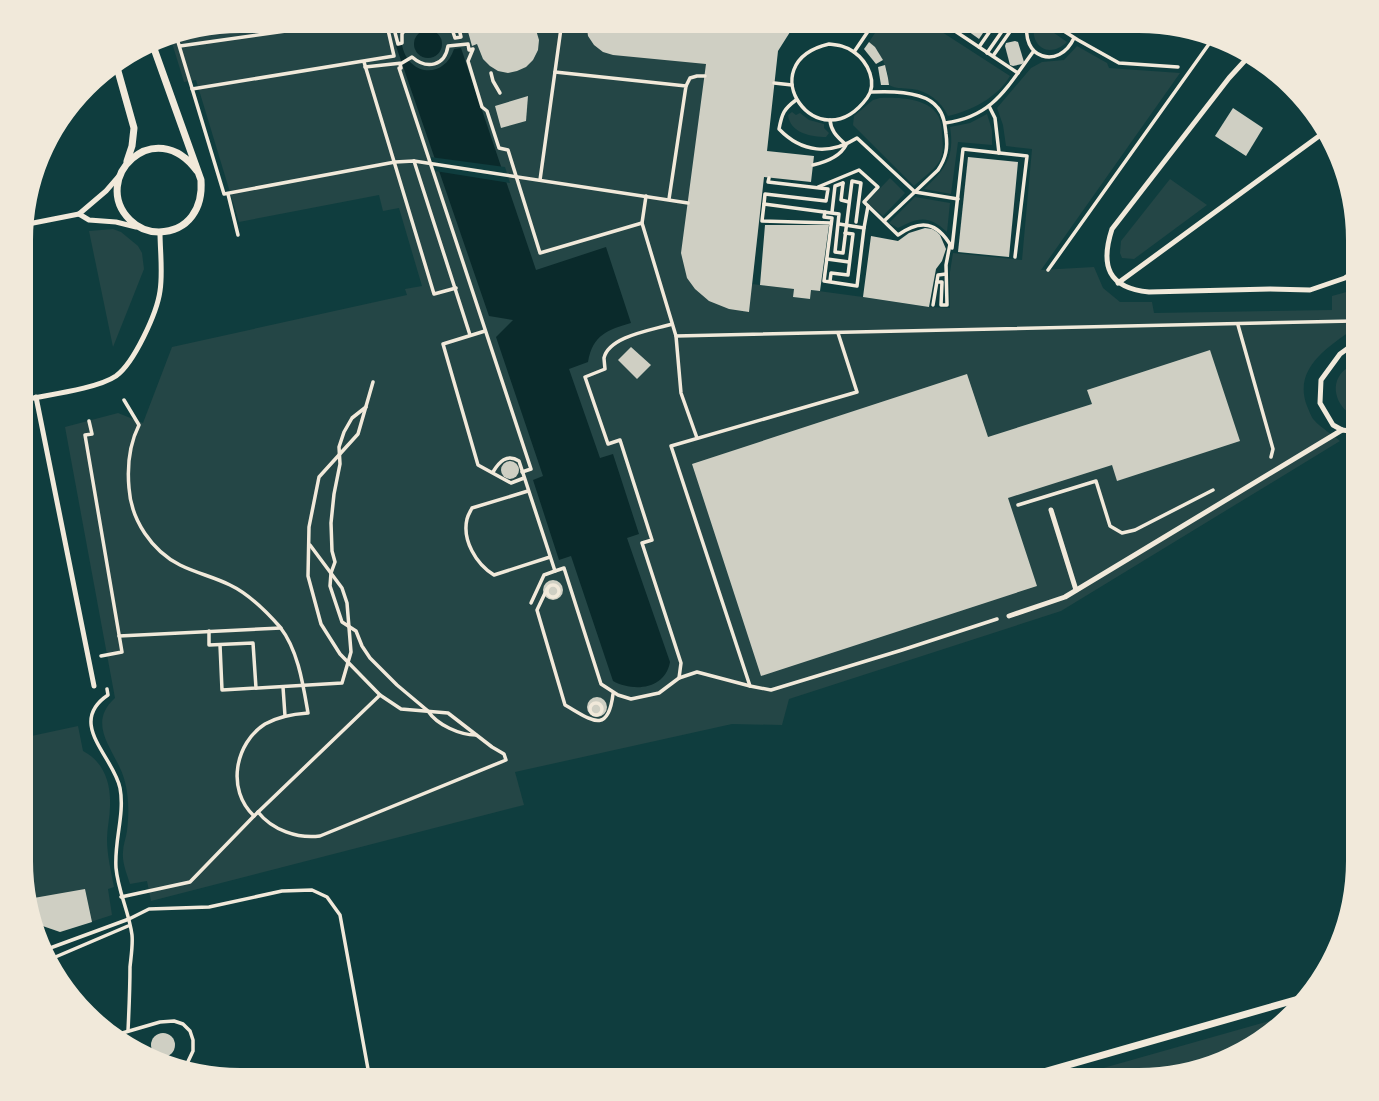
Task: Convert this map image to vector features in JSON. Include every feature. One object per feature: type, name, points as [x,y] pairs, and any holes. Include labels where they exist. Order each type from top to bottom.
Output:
[{"type":"street","points":[[119,73],[134,128],[132,146],[117,187],[118,200],[123,212],[132,222],[144,229],[160,232],[171,230],[189,220],[196,211],[202,191],[201,180],[155,52]]},
{"type":"street","points":[[126,164],[146,150],[169,149],[181,153],[197,171]]},
{"type":"street","points":[[1058,1068],[1289,1002]]},
{"type":"lane","points":[[1244,62],[1112,229],[1106,257],[1109,270],[1118,283],[1133,290],[1149,292],[1310,290],[1346,277]]},
{"type":"lane","points":[[1118,283],[1318,137]]},
{"type":"lane","points":[[34,223],[79,214],[106,191],[120,174]]},
{"type":"lane","points":[[79,214],[89,220],[116,222],[144,229]]},
{"type":"lane","points":[[94,686],[36,397],[90,386],[116,376],[133,358],[160,291],[160,232]]},
{"type":"lane","points":[[1346,350],[1321,380],[1320,404],[1333,425],[1346,430]]},
{"type":"lane","points":[[1009,616],[1065,597],[1342,430]]},
{"type":"lane","points":[[1051,510],[1076,590]]},
{"type":"path","points":[[180,46],[266,33]]},
{"type":"path","points":[[192,89],[364,64],[394,56],[390,33]]},
{"type":"path","points":[[393,33],[398,44],[402,43],[403,33]]},
{"type":"path","points":[[541,180],[560,33]]},
{"type":"path","points":[[854,52],[866,34]]},
{"type":"path","points":[[959,34],[1018,73]]},
{"type":"path","points":[[979,47],[988,34]]},
{"type":"path","points":[[988,53],[1001,34]]},
{"type":"path","points":[[993,56],[1008,34]]},
{"type":"path","points":[[1027,34],[1034,52],[1052,57],[1067,50],[1074,38]]},
{"type":"path","points":[[1068,34],[1119,62],[1178,67]]},
{"type":"path","points":[[179,43],[224,194],[395,162],[414,161],[688,203]]},
{"type":"path","points":[[364,64],[401,64],[412,57],[418,62],[430,65],[446,56],[448,46],[468,44],[469,50],[473,49],[468,61],[482,107],[487,111],[499,148],[508,150],[540,253],[642,223]]},
{"type":"path","points":[[829,44],[854,52],[870,71],[872,82],[871,92],[856,110],[830,120],[813,116],[803,109],[796,100],[792,85],[796,65],[804,54],[829,44]]},
{"type":"path","points":[[1048,270],[1209,46]]},
{"type":"path","points":[[944,123],[966,119],[989,106],[1008,88],[1034,52]]},
{"type":"path","points":[[364,64],[434,294],[456,288]]},
{"type":"path","points":[[401,64],[399,68],[531,469],[522,472]]},
{"type":"path","points":[[555,72],[686,86]]},
{"type":"path","points":[[491,73],[500,93]]},
{"type":"path","points":[[669,200],[686,86],[690,78],[705,76]]},
{"type":"path","points":[[774,83],[792,85]]},
{"type":"path","points":[[871,92],[908,94],[932,101],[938,107],[944,123],[947,143],[947,153],[938,170],[884,221]]},
{"type":"path","points":[[796,100],[785,108],[779,129],[800,144],[832,150],[857,138],[915,192],[958,198]]},
{"type":"path","points":[[989,106],[995,118],[999,153]]},
{"type":"path","points":[[830,120],[830,127],[846,145]]},
{"type":"path","points":[[813,165],[843,152],[846,145]]},
{"type":"path","points":[[817,188],[859,170],[878,187],[864,202],[898,235],[918,225],[930,225],[942,232],[952,248],[963,149],[1027,156],[1015,257]]},
{"type":"path","points":[[414,161],[470,335]]},
{"type":"path","points":[[769,178],[768,182],[828,189],[826,201],[765,194],[762,221],[824,222],[864,228]]},
{"type":"path","points":[[764,204],[839,214],[835,252],[843,253],[852,181],[861,183],[856,222]]},
{"type":"path","points":[[832,212],[835,186],[843,183],[841,200],[849,202]]},
{"type":"path","points":[[228,194],[238,235]]},
{"type":"path","points":[[646,196],[642,223],[676,336],[681,393],[697,438]]},
{"type":"path","points":[[825,212],[824,217],[832,218],[832,223],[824,281],[857,286],[868,206]]},
{"type":"path","points":[[831,231],[837,232]]},
{"type":"path","points":[[830,282],[831,273],[848,275],[853,234],[845,233]]},
{"type":"path","points":[[936,282],[942,282],[941,305],[947,305],[946,265],[950,244]]},
{"type":"path","points":[[827,259],[849,262]]},
{"type":"path","points":[[933,305],[938,275],[946,274]]},
{"type":"path","points":[[676,336],[1346,321]]},
{"type":"path","points":[[672,324],[619,340],[609,348],[604,358],[605,369],[585,377],[608,444],[620,440],[652,540],[642,543],[681,663],[679,678]]},
{"type":"path","points":[[1238,325],[1273,449],[1272,456],[1265,463]]},
{"type":"path","points":[[485,331],[443,344],[478,465],[511,483],[524,478]]},
{"type":"path","points":[[750,686],[671,446],[857,392],[838,332]]},
{"type":"path","points":[[124,400],[139,425],[127,467],[129,495],[145,534],[164,555],[181,566],[232,586],[251,598],[281,628],[291,644],[308,713],[285,716],[264,725],[253,735],[242,752],[237,767],[239,792],[247,809],[279,829],[312,837],[327,834],[506,760],[504,754],[448,713],[401,709],[380,695],[340,654],[321,624],[308,576],[309,527],[318,477],[358,434],[373,382]]},
{"type":"path","points":[[366,407],[356,413],[348,424],[341,440],[339,455],[331,523],[335,562],[330,586],[339,614],[342,621],[356,631],[362,646],[383,673],[432,717],[450,728],[477,735]]},
{"type":"path","points":[[89,421],[92,434],[85,435],[122,652],[89,658]]},
{"type":"path","points":[[493,472],[498,463],[506,458],[519,461],[555,571]]},
{"type":"path","points":[[1018,505],[1096,481],[1110,526],[1122,533],[1130,532],[1218,488]]},
{"type":"path","points":[[528,491],[472,508],[467,520],[470,547],[485,570],[494,575],[550,558]]},
{"type":"path","points":[[219,645],[222,690],[342,683],[351,646],[347,603],[342,588],[309,544]]},
{"type":"path","points":[[531,603],[544,575],[564,568],[601,684],[613,693],[631,699],[659,693],[679,678],[697,672],[771,690],[1009,616]]},
{"type":"path","points":[[547,589],[537,610],[565,705],[588,718],[600,720],[608,716],[613,693]]},
{"type":"path","points":[[119,636],[281,628]]},
{"type":"path","points":[[209,631],[209,645],[253,643],[256,688]]},
{"type":"path","points":[[106,682],[108,695],[94,707],[91,730],[120,785],[116,868],[132,935],[128,1031]]},
{"type":"path","points":[[283,687],[285,716]]},
{"type":"path","points":[[121,897],[190,882],[256,814],[380,695]]},
{"type":"path","points":[[588,718],[592,713]]},
{"type":"path","points":[[53,947],[149,909],[209,907],[282,891],[312,890],[327,897],[340,915],[368,1067]]},
{"type":"path","points":[[57,956],[129,926]]},
{"type":"path","points":[[124,1032],[174,1021],[183,1024],[190,1031],[193,1040],[193,1051],[188,1061]]},
{"type":"shaded area","points":[[436,33],[442,44],[438,54],[428,58],[418,54],[414,44],[418,34]]},
{"type":"shaded area","points":[[780,34],[752,284],[794,289],[793,297],[810,299],[811,290],[950,308],[953,253],[1022,260],[1032,149],[1006,146],[997,108],[1031,68],[1042,62],[1064,60],[1077,46],[1107,63],[1109,68],[1180,73],[1041,270],[1094,267],[1103,288],[1120,302],[1152,302],[1154,313],[1332,310],[1332,296],[1346,292],[1346,335],[1317,358],[1309,369],[1304,392],[1313,419],[1340,441],[1061,611],[789,699],[782,725],[732,724],[515,772],[524,805],[151,901],[147,881],[130,884],[124,864],[127,794],[121,771],[106,739],[102,719],[106,708],[115,698],[65,427],[118,413],[143,423],[172,347],[407,295],[405,289],[422,286],[399,208],[383,211],[379,195],[239,222],[196,80],[184,82],[173,45],[213,35]]},
{"type":"shaded area","points":[[875,34],[945,34],[1010,76],[1005,84],[983,102],[948,116],[929,94],[889,85],[884,62],[869,42]]},
{"type":"shaded area","points":[[1034,34],[1055,34],[1067,42],[1053,50],[1047,50],[1037,43]]},
{"type":"shaded area","points":[[402,45],[411,63],[426,70],[435,70],[442,66],[454,49],[461,48],[536,270],[606,247],[631,323],[603,335],[594,345],[588,362],[569,369],[600,458],[613,454],[639,534],[627,538],[670,662],[662,678],[655,683],[630,687],[613,681],[571,556],[559,560],[533,480],[543,476],[496,337],[513,320],[489,316],[396,46]]},
{"type":"shaded area","points":[[902,98],[919,102],[932,109],[939,119],[943,146],[941,159],[914,186],[853,125],[854,116],[873,100]]},
{"type":"shaded area","points":[[792,112],[824,124],[829,133],[826,137],[820,137],[797,130],[788,115]]},
{"type":"shaded area","points":[[987,114],[992,130],[992,145],[958,142],[951,194],[924,189],[938,176],[950,155],[950,127],[970,123]]},
{"type":"shaded area","points":[[890,178],[905,193],[883,216],[867,202]]},
{"type":"shaded area","points":[[1170,179],[1207,205],[1134,259],[1122,258],[1121,241]]},
{"type":"shaded area","points":[[915,197],[950,203],[947,232],[924,219],[898,228],[889,223]]},
{"type":"shaded area","points":[[113,229],[138,246],[142,253],[144,269],[113,347],[89,231]]},
{"type":"shaded area","points":[[1346,369],[1346,411],[1336,394],[1337,381]]},
{"type":"shaded area","points":[[78,726],[83,751],[101,767],[109,789],[107,845],[114,887],[108,889],[112,915],[60,932],[44,927],[37,901],[34,874],[34,735]]},
{"type":"shaded area","points":[[1269,1021],[1242,1040],[1205,1057],[1152,1067],[1104,1068]]},
{"type":"pier","points":[[430,157],[505,167],[510,183],[435,171]]},
{"type":"building","points":[[468,33],[537,33],[539,40],[533,60],[526,67],[508,73],[490,66],[483,59],[477,44],[472,46]]},
{"type":"building","points":[[588,33],[789,34],[778,51],[767,151],[814,156],[811,182],[764,177],[749,312],[729,309],[709,301],[695,289],[687,278],[681,253],[706,64],[613,55],[603,52]]},
{"type":"building","points":[[869,42],[883,60],[876,64],[864,49]]},
{"type":"building","points":[[1018,42],[1024,62],[1013,66],[1010,65],[1005,46],[1006,43]]},
{"type":"building","points":[[885,65],[889,85],[881,85],[878,67]]},
{"type":"building","points":[[528,96],[526,121],[501,128],[495,106]]},
{"type":"building","points":[[1233,108],[1263,128],[1246,156],[1215,136]]},
{"type":"building","points":[[968,157],[1018,162],[1009,257],[958,252]]},
{"type":"building","points":[[765,225],[829,225],[820,291],[811,290],[810,299],[793,297],[794,289],[760,285]]},
{"type":"building","points":[[925,228],[940,235],[946,249],[936,269],[929,307],[863,297],[871,236],[898,241],[909,233]]},
{"type":"building","points":[[631,347],[651,365],[637,379],[618,360]]},
{"type":"building","points":[[1210,350],[1240,441],[1117,481],[1112,465],[1008,498],[1037,586],[761,676],[692,464],[967,374],[988,437],[1092,404],[1087,390]]},
{"type":"building","points":[[506,461],[514,461],[519,470],[517,477],[506,479],[501,474],[501,466]]},
{"type":"building","points":[[553,580],[560,583],[563,590],[560,597],[553,600],[546,597],[543,590],[546,583]]},
{"type":"building","points":[[597,697],[604,700],[607,707],[604,714],[597,717],[590,714],[587,707],[590,700]]},
{"type":"building","points":[[85,889],[92,922],[60,932],[44,927],[37,897]]},
{"type":"building","points":[[158,1033],[168,1033],[175,1040],[175,1050],[170,1055],[151,1047],[151,1040]]}]
